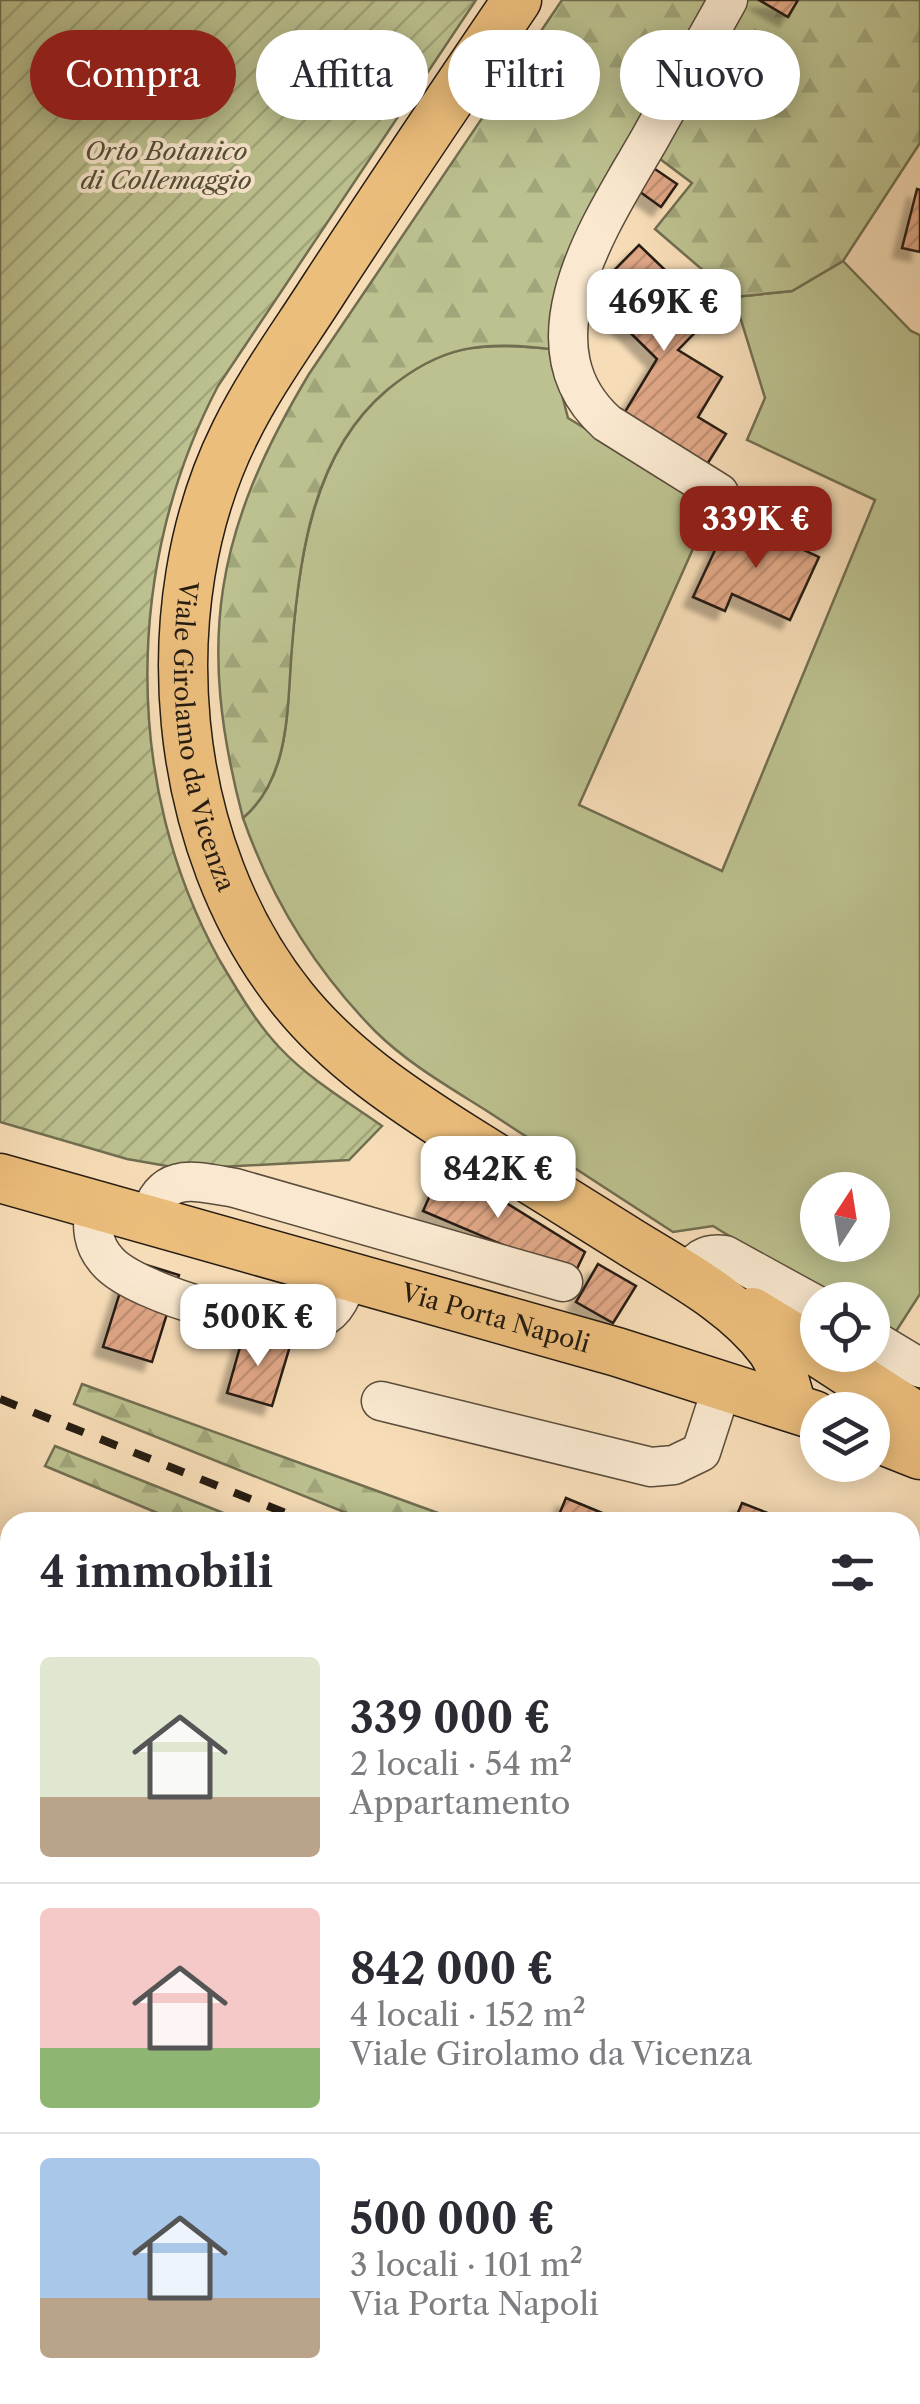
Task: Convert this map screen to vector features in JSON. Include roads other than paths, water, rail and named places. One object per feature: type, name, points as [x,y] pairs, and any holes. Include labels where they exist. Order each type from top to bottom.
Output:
[{"type":"main road","name":"Viale Girolamo da Vicenza","points":[[517,0],[382,200],[233,436],[214,484],[193,561],[182,636],[184,715],[198,796],[223,876],[266,963],[316,1027],[383,1085],[687,1278],[738,1315],[779,1362],[800,1402]]},
{"type":"main road","name":"Via Porta Napoli","points":[[0,1178],[723,1384],[800,1410]]},
{"type":"main road","name":"Viale Girolamo da Vicenza","points":[[687,1278],[800,1332]]},
{"type":"main road","points":[[723,1384],[744,1380],[761,1368],[765,1353],[762,1339]]},
{"type":"main road","name":"Viale Girolamo da Vicenza","points":[[859,1372],[920,1419]]},
{"type":"main road","points":[[890,1443],[920,1454]]},
{"type":"lane","points":[[719,493],[594,411],[575,381],[567,340],[574,293],[594,238],[728,0]]},
{"type":"lane","points":[[148,1220],[156,1196],[164,1188],[202,1182],[235,1188],[564,1282]]},
{"type":"lane","points":[[96,1205],[94,1238],[102,1256],[116,1271],[148,1288],[238,1316],[294,1324],[318,1319],[338,1303],[347,1276]]},
{"type":"lane","points":[[890,1350],[920,1368]]},
{"type":"lane","points":[[381,1401],[651,1467],[674,1465],[701,1452],[723,1384]]},
{"type":"railway","points":[[0,1399],[283,1512]]},
{"type":"park label","name":"Orto Botanico di Collemaggio","points":[[166,166]]}]
